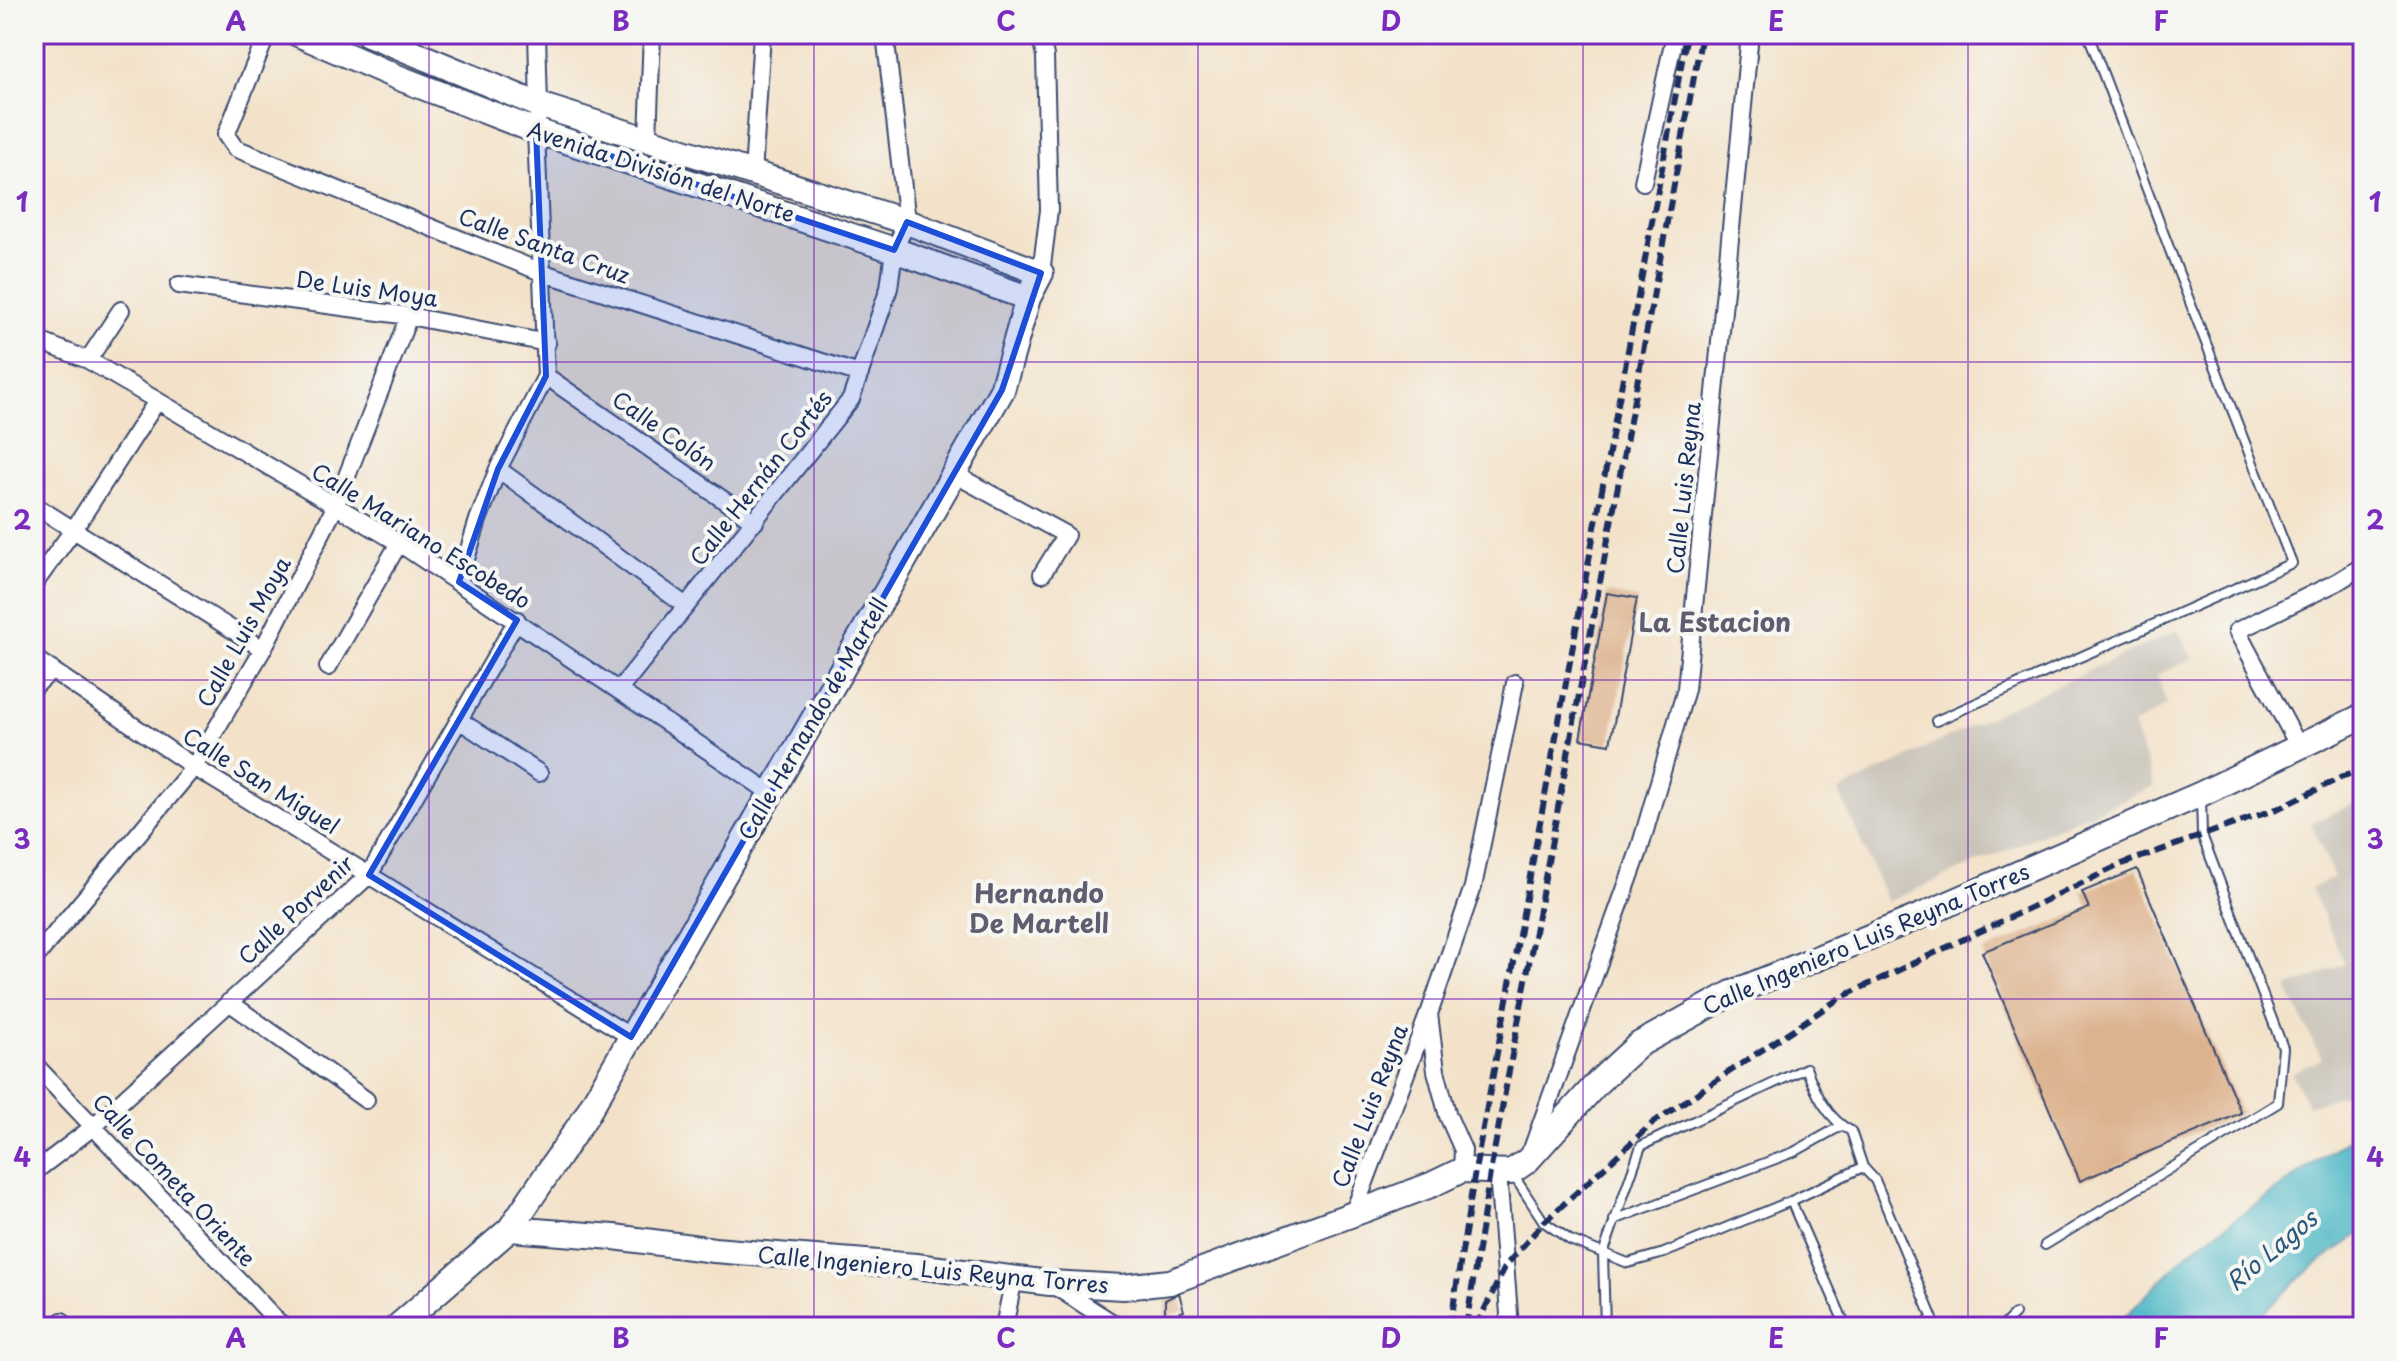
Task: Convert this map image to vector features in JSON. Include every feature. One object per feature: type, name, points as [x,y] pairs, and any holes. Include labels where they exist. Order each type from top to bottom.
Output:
[{"type":"street","name":"Calle Santa Cruz","points":[[267,34],[226,135],[235,148],[541,272],[860,374]]},
{"type":"street","name":"Avenida División del Norte","points":[[298,34],[397,77],[536,131],[1028,298]]},
{"type":"street","name":"Avenida División del Norte","points":[[368,34],[539,105],[907,222],[1041,273]]},
{"type":"street","points":[[459,582],[498,469],[546,376],[536,131],[539,105],[537,34]]},
{"type":"street","points":[[648,138],[652,34]]},
{"type":"street","points":[[753,174],[762,34]]},
{"type":"street","points":[[885,34],[907,222]]},
{"type":"street","name":"Calle Hernando de Martell","points":[[397,1327],[510,1229],[586,1116],[1002,390],[1028,298],[1041,273],[1049,210],[1045,56],[1040,34]]},
{"type":"street","points":[[1643,182],[1675,34]]},
{"type":"street","name":"Calle Luis Reyna","points":[[1510,1327],[1512,1169],[1639,851],[1686,689],[1750,34]]},
{"type":"street","name":"Calle Hernán Cortés","points":[[619,690],[851,399],[889,288],[894,250],[907,222]]},
{"type":"street","name":"De Luis Moya","points":[[179,285],[409,316],[547,343]]},
{"type":"street","points":[[88,360],[121,310]]},
{"type":"street","name":"Calle Luis Moya","points":[[34,959],[194,767],[263,649],[335,507],[409,316]]},
{"type":"street","name":"Calle Mariano Escobedo","points":[[34,339],[88,360],[399,543],[771,793]]},
{"type":"street","name":"Calle Colón","points":[[546,376],[755,522]]},
{"type":"street","points":[[34,584],[74,529],[157,401]]},
{"type":"street","points":[[498,469],[686,606]]},
{"type":"street","points":[[954,474],[1066,535],[1042,574]]},
{"type":"street","points":[[34,505],[263,649]]},
{"type":"street","points":[[328,667],[399,543]]},
{"type":"street","points":[[2298,745],[2237,631],[2363,566]]},
{"type":"street","name":"Calle Porvenir","points":[[34,1172],[93,1127],[369,875],[517,620]]},
{"type":"street","name":"Calle San Miguel","points":[[34,658],[194,767],[631,1037]]},
{"type":"street","points":[[34,687],[52,670]]},
{"type":"street","name":"Calle Luis Reyna","points":[[1353,1214],[1429,1014],[1473,887],[1515,683]]},
{"type":"street","name":"Calle Ingeniero Luis Reyna Torres","points":[[510,1229],[916,1266],[1050,1283],[1123,1287],[1170,1282],[1431,1185],[1462,1170],[1512,1169],[1638,1045],[1732,993],[1923,915],[2201,794],[2363,716]]},
{"type":"street","points":[[459,720],[539,773]]},
{"type":"street","points":[[229,1002],[366,1100]]},
{"type":"street","name":"Calle Luis Reyna","points":[[1429,1014],[1436,1071],[1448,1116],[1463,1150],[1462,1170]]},
{"type":"street","name":"Calle Cometa Oriente","points":[[34,1064],[283,1327]]},
{"type":"street","points":[[1004,1327],[1014,1278]]},
{"type":"street","points":[[1050,1283],[1119,1327]]},
{"type":"lane","points":[[1936,721],[2292,563],[2088,34]]},
{"type":"lane","points":[[2045,1245],[2278,1103],[2283,1048],[2202,835],[2201,794]]},
{"type":"lane","points":[[1605,1327],[1603,1254],[1641,1146],[1806,1068],[1816,1095],[1841,1126],[1851,1131],[1863,1167],[1875,1180],[1933,1319],[1917,1327]]},
{"type":"lane","points":[[1614,1220],[1794,1152],[1841,1126]]},
{"type":"lane","points":[[1512,1169],[1544,1222],[1570,1240],[1628,1263],[1664,1253],[1791,1201],[1863,1167]]},
{"type":"lane","points":[[1791,1201],[1846,1327]]},
{"type":"lane","points":[[2002,1327],[2015,1314]]},
{"type":"highlighted area","points":[[536,131],[894,250],[907,222],[1041,273],[1002,390],[631,1037],[369,875],[517,620],[459,582],[498,469],[546,376]]},
{"type":"shaded area","points":[[2178,630],[2193,659],[2157,675],[2167,705],[2133,725],[2154,786],[1887,902],[1839,791],[2008,708]]},
{"type":"shaded area","points":[[2363,799],[2363,1088],[2308,1106],[2291,1073],[2322,1059],[2287,988],[2345,964],[2311,888],[2334,878],[2311,823]]},
{"type":"water","name":"Río Lagos","points":[[2363,1129],[2363,1232],[2316,1264],[2247,1327],[2115,1327],[2190,1251]]},
{"type":"building","points":[[1607,593],[1637,598],[1610,744],[1580,739]]},
{"type":"building","points":[[2137,869],[2241,1113],[2080,1181],[1982,952],[2089,908],[2082,892]]},
{"type":"building","points":[[1179,1293],[1184,1311],[1165,1317],[1165,1300]]},
{"type":"railway","points":[[1450,1327],[1475,1171],[1687,34]]},
{"type":"railway","points":[[1466,1327],[1490,1173],[1702,34]]},
{"type":"railway","points":[[1476,1327],[1506,1265],[1544,1222],[1654,1122],[1840,998],[2122,864],[2279,808],[2363,767]]},
{"type":"district","name":"La Estacion","points":[[1715,623]]},
{"type":"district","name":"Hernando De Martell","points":[[1039,909]]}]
